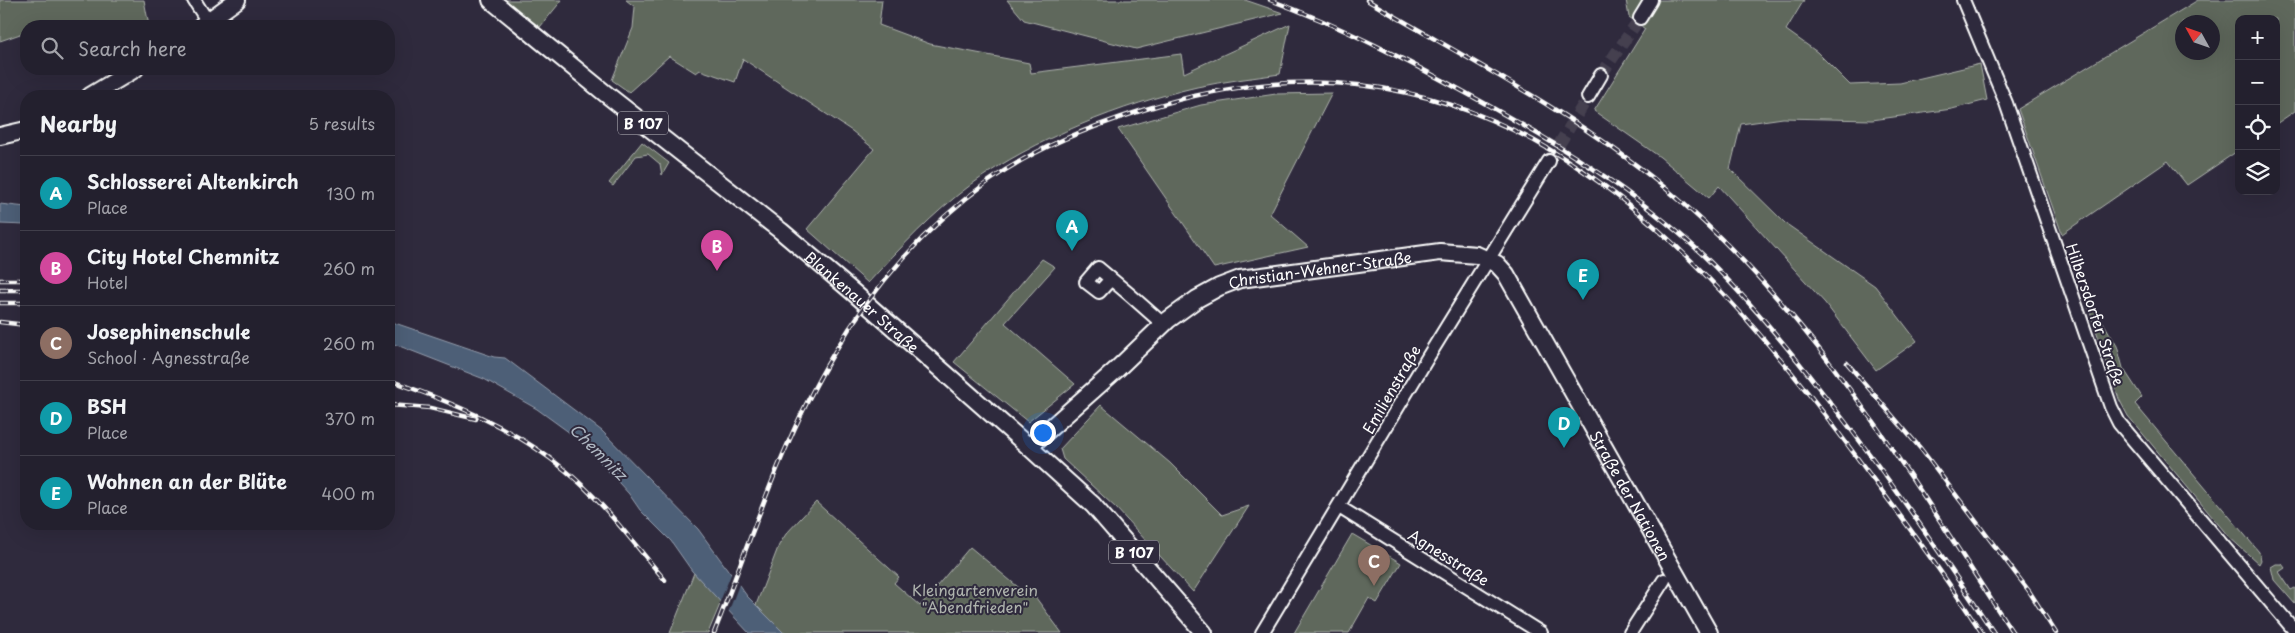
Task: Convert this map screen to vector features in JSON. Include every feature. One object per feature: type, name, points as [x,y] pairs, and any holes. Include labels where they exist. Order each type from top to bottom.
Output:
[{"type":"main road","points":[[210,20],[238,0]]},
{"type":"main road","name":"Blankenauer Straße","points":[[491,0],[606,94],[788,236],[1029,447],[1093,505],[1204,633]]},
{"type":"main road","points":[[100,90],[125,75]]},
{"type":"main road","points":[[0,136],[20,131]]},
{"type":"main road","name":"Christian-Wehner-Straße","points":[[1029,447],[1117,370],[1163,324],[1218,287],[1240,279],[1440,252],[1466,252],[1489,259]]},
{"type":"main road","name":"Straße der Nationen","points":[[1489,259],[1506,274],[1709,633]]},
{"type":"street","points":[[194,0],[202,20]]},
{"type":"street","points":[[1640,18],[1651,0]]},
{"type":"street","name":"Hilbersdorfer Straße","points":[[1962,0],[2006,103],[2111,407],[2119,423],[2192,512],[2295,631]]},
{"type":"street","points":[[1588,97],[1601,75]]},
{"type":"street","name":"Emilienstraße","points":[[1262,633],[1428,357],[1549,161]]},
{"type":"street","points":[[1111,279],[1163,324]]},
{"type":"street","name":"Agnesstraße","points":[[1339,507],[1541,633]]},
{"type":"street","points":[[1630,633],[1664,580]]},
{"type":"street","name":"Hilbersdorfer Straße","points":[[2268,598],[2295,621]]},
{"type":"green space","points":[[0,0],[144,0],[148,20],[20,20],[20,34],[0,41]]},
{"type":"green space","points":[[504,0],[562,0],[540,27]]},
{"type":"green space","points":[[626,0],[882,0],[879,25],[930,44],[1029,63],[1031,73],[1181,54],[1184,73],[1290,24],[1280,74],[1197,87],[1139,103],[1080,125],[1023,152],[972,184],[944,206],[868,283],[807,229],[874,149],[852,131],[743,59],[735,82],[700,70],[696,73],[669,56],[629,92],[612,80],[633,28],[635,7]]},
{"type":"green space","points":[[1007,0],[1245,0],[1283,13],[1136,49],[1024,20]]},
{"type":"green space","points":[[1626,0],[1804,0],[1786,30],[1817,52],[1850,85],[1900,83],[1980,64],[1987,100],[1952,109],[1872,120],[1783,118],[1741,124],[1730,169],[1785,223],[1875,286],[1917,341],[1876,370],[1825,303],[1719,186],[1709,198],[1660,157],[1594,111],[1645,29],[1629,17]]},
{"type":"green space","points":[[2198,0],[2295,0],[2295,111],[2280,121],[2280,15],[2235,15],[2235,153],[2187,185],[2168,161],[2062,234],[2018,109]]},
{"type":"green space","points":[[1332,93],[1270,214],[1308,247],[1214,268],[1118,129],[1201,105],[1276,94]]},
{"type":"green space","points":[[642,142],[669,163],[662,175],[660,164],[648,154],[636,156],[613,186],[609,183]]},
{"type":"green space","points":[[1042,259],[1055,267],[1005,323],[1075,384],[1028,422],[954,362]]},
{"type":"green space","points":[[2086,300],[2090,300],[2117,346],[2123,368],[2142,397],[2135,404],[2259,552],[2261,560],[2259,564],[2229,537],[2128,416],[2119,399]]},
{"type":"green space","points":[[1101,405],[1170,463],[1222,515],[1249,506],[1193,592],[1116,508],[1063,459],[1060,449]]},
{"type":"green space","name":"Kleingartenverein \"Abendfrieden\"","points":[[816,502],[899,577],[894,583],[920,606],[970,547],[1030,597],[1036,598],[1062,633],[784,633],[756,605],[779,545],[786,534]]},
{"type":"green space","points":[[1352,534],[1401,563],[1377,603],[1369,598],[1349,633],[1294,633]]},
{"type":"green space","points":[[2276,564],[2282,564],[2285,568],[2279,572],[2291,590],[2295,588],[2295,604],[2274,580],[2271,567]]},
{"type":"green space","points":[[694,573],[721,602],[708,633],[670,633]]},
{"type":"water","points":[[0,204],[20,206],[20,225],[0,224]]},
{"type":"water","name":"Chemnitz","points":[[395,323],[494,357],[505,358],[602,431],[698,529],[747,596],[784,633],[749,633],[692,571],[671,541],[640,510],[629,494],[581,441],[537,409],[484,379],[395,344]]},
{"type":"pier","points":[[732,572],[740,582],[728,613],[719,604]]},
{"type":"tunnel","points":[[1601,75],[1640,18]]},
{"type":"tunnel","points":[[1549,161],[1588,97]]},
{"type":"railway","points":[[1270,0],[1323,21],[1374,45],[1505,115],[1564,150],[1622,188],[1676,231],[1702,254],[1734,287],[1765,321],[1808,374],[1889,480],[1994,633]]},
{"type":"railway","points":[[1367,0],[1519,88],[1594,135],[1664,187],[1717,235],[1766,286],[1812,340],[1855,396],[2013,633]]},
{"type":"railway","points":[[714,633],[768,490],[816,385],[849,329],[902,259],[966,199],[989,181],[1025,158],[1063,140],[1143,110],[1258,85],[1363,85],[1460,108],[1548,149],[1630,206],[1707,276],[1779,357],[1899,514],[1982,633]]},
{"type":"railway","points":[[0,280],[20,280]]},
{"type":"railway","points":[[0,290],[20,290]]},
{"type":"railway","points":[[0,303],[20,303]]},
{"type":"railway","points":[[0,322],[20,324]]},
{"type":"railway","points":[[1847,363],[1921,449],[2029,591],[2056,633]]},
{"type":"railway","points":[[395,382],[481,417],[503,428],[545,455],[565,470],[592,495],[665,580]]},
{"type":"railway","points":[[395,405],[430,408],[476,419]]},
{"type":"place","name":"Schlosserei Altenkirch","points":[[1072,251]]},
{"type":"place","name":"City Hotel Chemnitz","points":[[717,271]]},
{"type":"place","name":"Wohnen an der Blüte","points":[[1583,300]]},
{"type":"place","name":"BSH","points":[[1564,448]]},
{"type":"place","name":"Josephinenschule","points":[[1374,586]]}]
